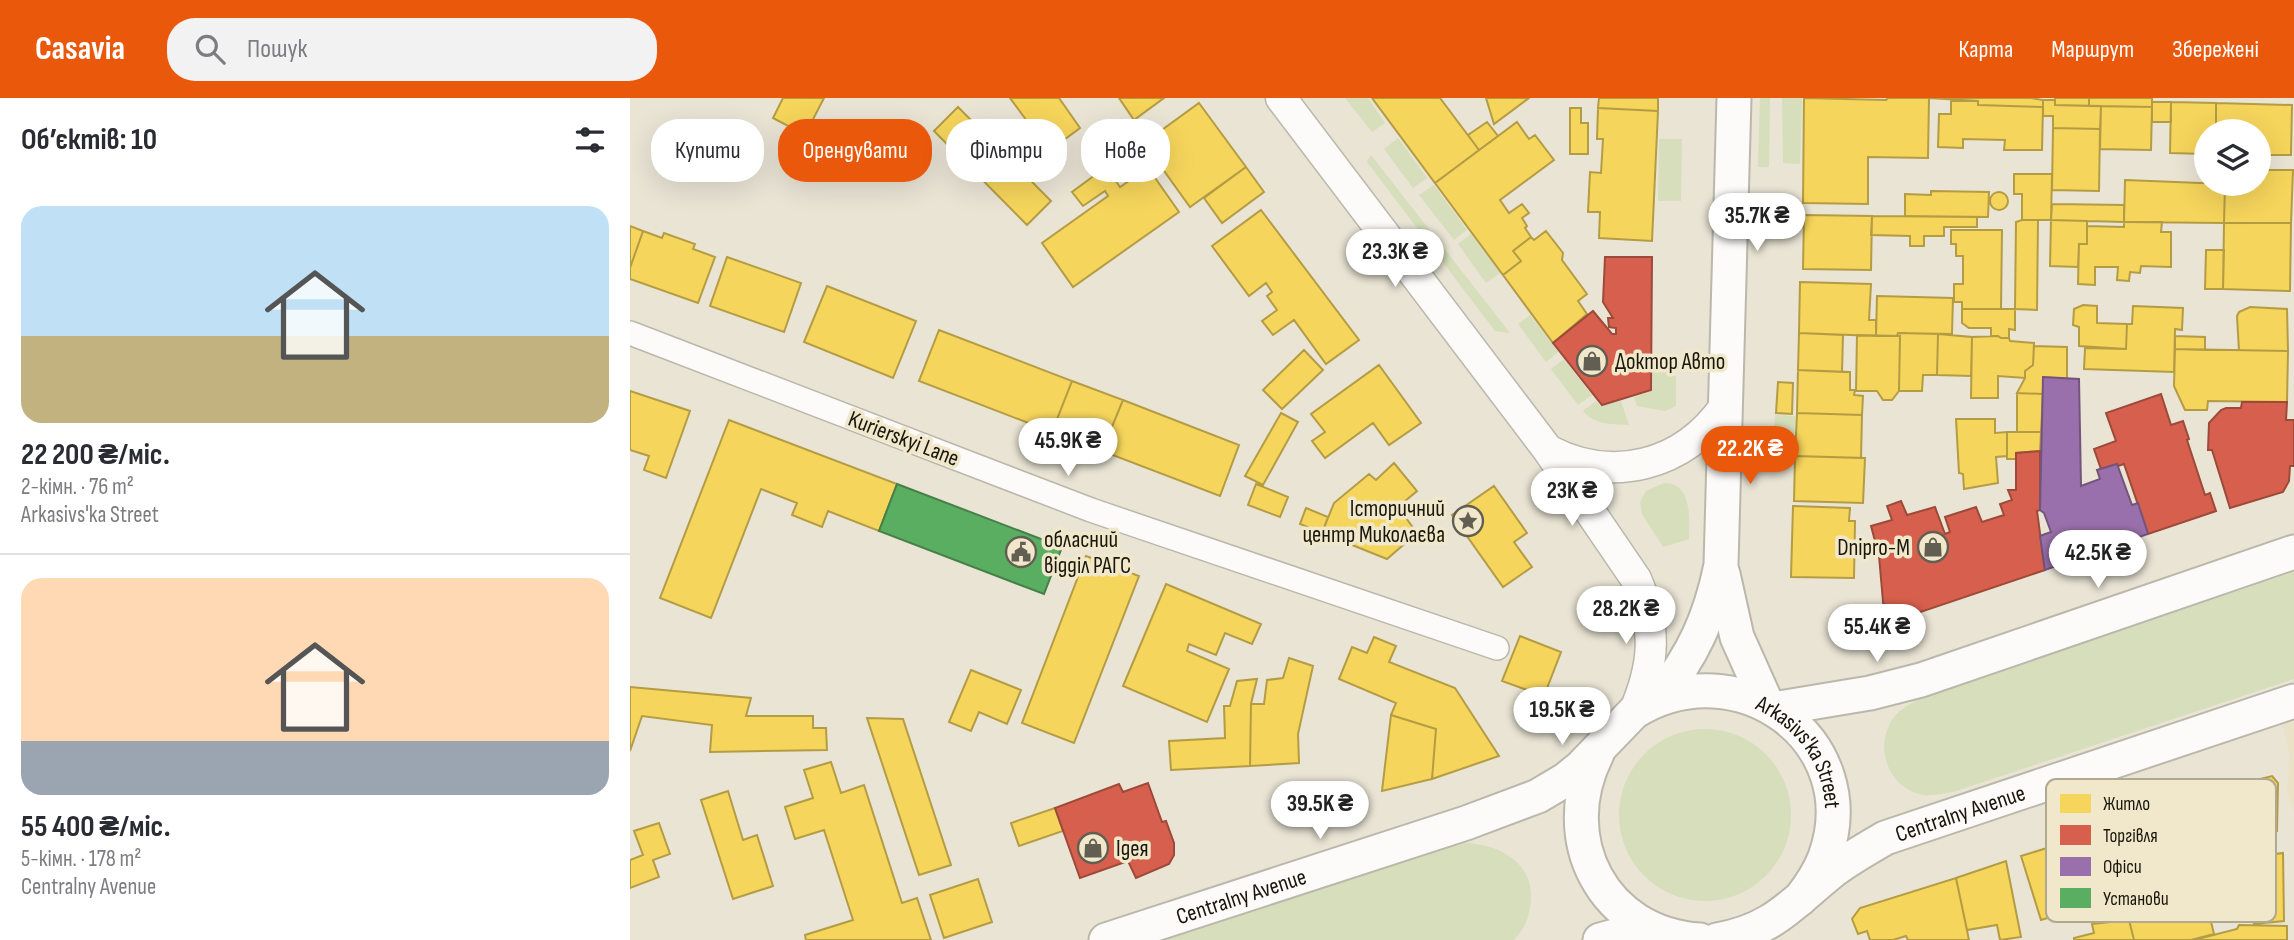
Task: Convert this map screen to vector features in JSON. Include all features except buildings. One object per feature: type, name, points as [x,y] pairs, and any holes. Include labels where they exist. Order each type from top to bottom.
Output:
[{"type":"main road","name":"Arkasivs'ka Street","points":[[1646,705],[1682,669],[1700,636],[1713,601],[1721,565],[1734,98]]},
{"type":"main road","points":[[1646,705],[1686,691],[1714,689],[1741,694],[1770,707],[1870,693],[1920,680],[2294,552]]},
{"type":"main road","name":"Arkasivs'ka Street","points":[[1721,565],[1737,637],[1750,671],[1770,707],[1793,723],[1821,762],[1830,797],[1831,834],[1825,857],[1815,879],[1800,899]]},
{"type":"main road","name":"Centralny Avenue","points":[[2061,779],[2294,701]]},
{"type":"main road","name":"Centralny Avenue","points":[[1106,940],[1538,796],[1565,780],[1646,705]]},
{"type":"main road","points":[[1601,746],[1587,772],[1580,802],[1581,832],[1588,861],[1602,887],[1623,910],[1654,932],[1700,940]]},
{"type":"main road","name":"Centralny Avenue","points":[[1717,940],[1765,932],[1835,869],[1885,838],[2046,784]]},
{"type":"main road","points":[[1600,940],[1654,932]]},
{"type":"street","points":[[1281,98],[1548,450],[1636,579],[1650,617],[1651,656],[1646,705]]},
{"type":"street","name":"Kurierskyi Lane","points":[[630,332],[1091,510],[1497,648]]},
{"type":"street","points":[[1548,450],[1564,458],[1597,467],[1639,465],[1663,458],[1685,447],[1708,429],[1725,406]]},
{"type":"shaded area","points":[[2294,721],[2294,811],[2287,792],[2290,757],[2283,725]]},
{"type":"green space","points":[[1345,98],[1368,98],[1385,123],[1372,132]]},
{"type":"green space","points":[[1760,98],[1770,98],[1769,167],[1758,167]]},
{"type":"green space","points":[[1782,98],[1802,98],[1800,164],[1783,163]]},
{"type":"green space","points":[[1398,138],[1427,178],[1413,188],[1384,149]]},
{"type":"green space","points":[[1659,139],[1682,139],[1681,201],[1658,201]]},
{"type":"green space","points":[[1371,155],[1510,333],[1495,331],[1367,162]]},
{"type":"green space","points":[[1434,185],[1467,230],[1454,240],[1419,195]]},
{"type":"green space","points":[[1471,234],[1500,273],[1486,283],[1458,244]]},
{"type":"green space","points":[[1530,315],[1558,352],[1546,362],[1518,324]]},
{"type":"green space","points":[[1564,359],[1592,395],[1578,405],[1551,369]]},
{"type":"green space","points":[[1653,361],[1670,361],[1671,375],[1676,376],[1676,406],[1665,411],[1637,406],[1634,397],[1652,391]]},
{"type":"green space","points":[[1596,401],[1601,406],[1621,401],[1629,425],[1604,423],[1587,416],[1583,411]]},
{"type":"green space","points":[[1775,415],[1795,416],[1794,455],[1773,454]]},
{"type":"green space","points":[[1664,483],[1680,489],[1685,496],[1689,513],[1689,539],[1663,547],[1642,514],[1640,502],[1646,491]]},
{"type":"green space","points":[[2294,572],[2294,679],[1953,792],[1928,795],[1914,792],[1904,787],[1890,771],[1884,750],[1888,728],[1897,714],[1915,701]]},
{"type":"green space","points":[[1705,729],[1738,736],[1766,754],[1784,782],[1791,815],[1784,848],[1766,876],[1738,894],[1705,901],[1672,894],[1644,876],[1626,848],[1619,815],[1626,782],[1644,754],[1672,736]]},
{"type":"green space","points":[[1466,843],[1494,848],[1506,854],[1524,871],[1531,896],[1529,912],[1524,927],[1514,940],[1166,940],[1441,848]]},
{"type":"place","name":"Доктор Авто","points":[[1592,361]]},
{"type":"place","name":"Історичний центр Миколаєва","points":[[1468,521]]},
{"type":"place","name":"Dnipro-M","points":[[1933,547]]},
{"type":"place","name":"обласний відділ РАГС","points":[[1021,552]]},
{"type":"place","name":"Ідея","points":[[1093,848]]}]
